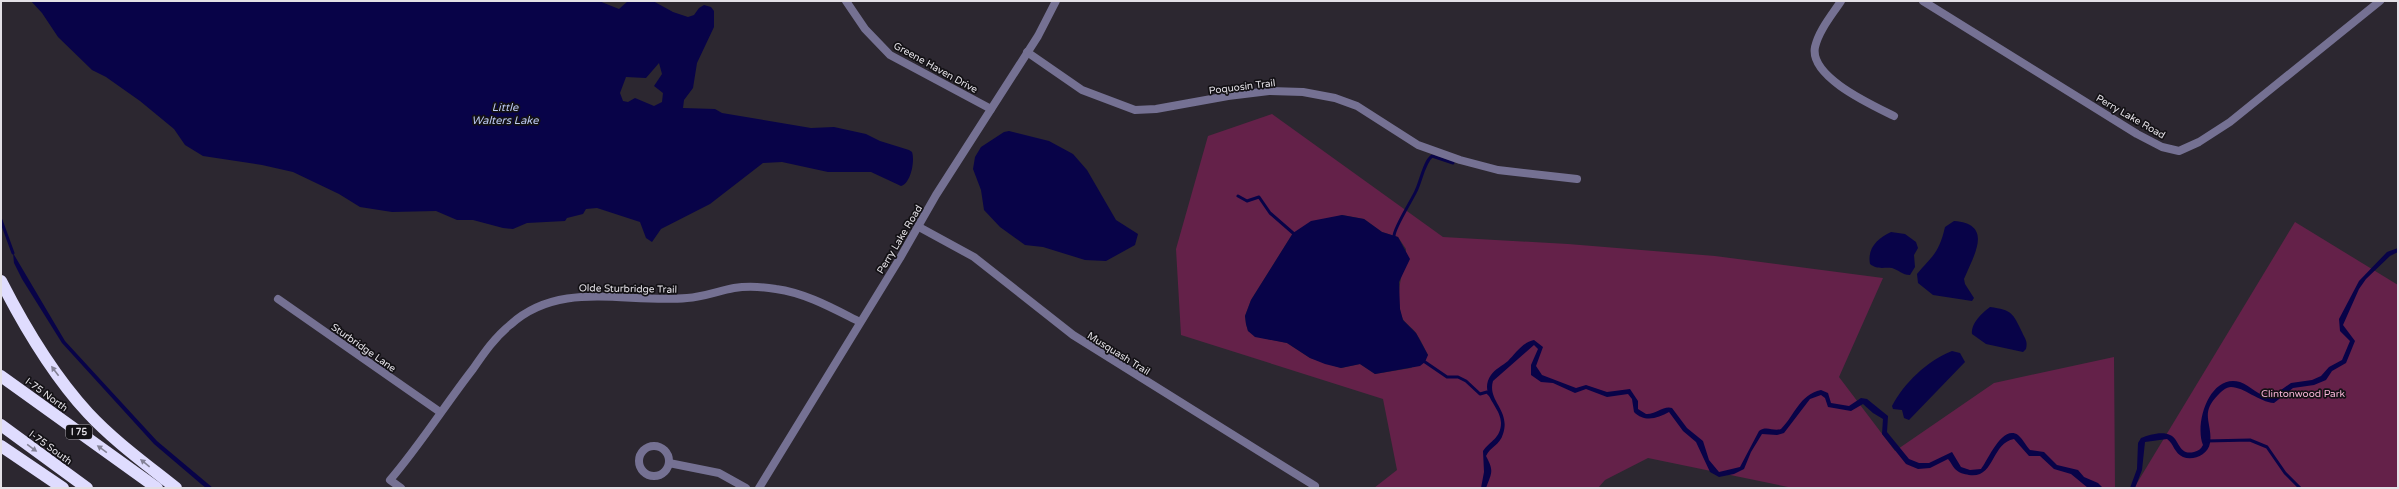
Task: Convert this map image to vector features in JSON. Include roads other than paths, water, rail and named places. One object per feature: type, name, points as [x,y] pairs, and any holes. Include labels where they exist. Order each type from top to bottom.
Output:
[{"type":"highway","points":[[1,281],[24,326],[54,370],[88,412],[112,437],[176,488]]},
{"type":"highway","name":"I-75 North","points":[[1,376],[157,488]]},
{"type":"highway","name":"I-75 South","points":[[1,424],[87,488]]},
{"type":"highway","points":[[1,446],[63,488]]},
{"type":"street","name":"Greene Haven Drive","points":[[846,1],[865,29],[890,55],[991,109]]},
{"type":"street","name":"Perry Lake Road","points":[[759,488],[936,195],[1027,52],[1056,1]]},
{"type":"street","points":[[1841,1],[1822,28],[1815,48],[1818,65],[1832,80],[1894,116]]},
{"type":"street","name":"Perry Lake Road","points":[[1923,1],[2137,134],[2162,147],[2179,151],[2199,142],[2230,122],[2380,1]]},
{"type":"street","name":"Poquosin Trail","points":[[1027,52],[1082,90],[1135,110],[1156,109],[1228,96],[1269,91],[1303,92],[1335,98],[1357,106],[1418,145],[1460,160],[1498,170],[1577,179]]},
{"type":"street","name":"Musquash Trail","points":[[918,227],[974,257],[1073,335],[1316,486]]},
{"type":"street","name":"Olde Sturbridge Trail","points":[[401,488],[390,480],[405,462],[440,412],[494,341],[510,324],[538,307],[560,299],[584,295],[666,300],[689,298],[735,288],[776,289],[813,300],[860,322]]},
{"type":"street","name":"Sturbridge Lane","points":[[278,299],[440,412]]},
{"type":"street","points":[[669,463],[719,473],[746,488]]},
{"type":"water","name":"Little Walters Lake","points":[[31,1],[599,1],[619,9],[628,1],[653,1],[673,12],[688,17],[694,15],[699,8],[704,5],[711,7],[714,11],[714,27],[697,63],[693,88],[684,100],[683,108],[715,109],[722,113],[811,128],[834,127],[866,134],[880,141],[909,150],[912,152],[913,161],[910,176],[901,186],[871,172],[828,172],[782,162],[763,163],[710,204],[661,229],[652,242],[646,238],[640,222],[597,208],[586,209],[583,214],[567,218],[565,221],[527,223],[513,229],[503,228],[473,220],[457,220],[436,211],[392,212],[360,207],[339,194],[293,172],[262,165],[203,156],[185,145],[174,129],[140,101],[106,77],[92,70],[58,37],[42,13]],"holes":[[[659,63],[662,74],[654,86],[663,93],[662,102],[654,106],[635,98],[628,102],[623,101],[620,93],[626,77],[646,78]]]},
{"type":"water","points":[[1009,131],[1049,141],[1073,154],[1087,170],[1116,220],[1138,234],[1135,245],[1106,261],[1085,260],[1043,247],[1025,245],[1000,227],[984,210],[981,190],[973,169],[975,157],[981,147],[1004,132]]},
{"type":"water","points":[[1342,215],[1364,219],[1382,232],[1398,237],[1410,259],[1399,282],[1400,309],[1403,320],[1416,333],[1428,355],[1425,362],[1420,366],[1375,374],[1360,364],[1341,368],[1310,358],[1287,343],[1255,337],[1248,331],[1245,316],[1251,300],[1293,233],[1311,221]]},
{"type":"water","points":[[1954,221],[1966,223],[1974,228],[1977,234],[1978,242],[1976,251],[1964,279],[1965,284],[1974,298],[1972,301],[1933,295],[1918,283],[1917,274],[1938,248],[1945,227]]},
{"type":"water","points":[[1891,232],[1905,234],[1916,242],[1918,248],[1914,255],[1915,267],[1910,275],[1892,268],[1878,268],[1870,264],[1870,253],[1874,244]]},
{"type":"water","points":[[2398,248],[2398,252],[2390,256],[2366,279],[2359,289],[2343,325],[2355,341],[2346,363],[2332,371],[2326,380],[2314,385],[2293,388],[2274,403],[2263,400],[2241,389],[2231,387],[2226,388],[2212,402],[2209,408],[2208,419],[2210,443],[2206,451],[2200,456],[2187,458],[2180,455],[2167,439],[2145,442],[2142,470],[2135,488],[2130,488],[2137,469],[2138,443],[2141,438],[2163,433],[2173,437],[2185,452],[2194,452],[2201,448],[2203,445],[2201,425],[2203,413],[2213,392],[2220,385],[2229,381],[2240,382],[2267,397],[2271,397],[2291,383],[2312,380],[2321,376],[2329,367],[2342,360],[2350,341],[2340,331],[2339,319],[2359,281],[2387,252]]},
{"type":"water","points":[[13,253],[65,341],[157,441],[213,488],[206,488],[154,444],[62,343],[22,279],[14,263]]},
{"type":"water","points":[[1990,307],[2007,311],[2014,317],[2025,338],[2027,346],[2023,352],[1986,344],[1972,334],[1975,322]]},
{"type":"water","points":[[1534,340],[1543,347],[1536,366],[1542,375],[1576,388],[1586,385],[1607,392],[1630,389],[1638,401],[1638,409],[1646,414],[1669,407],[1672,408],[1687,428],[1703,441],[1709,460],[1719,472],[1740,467],[1759,431],[1762,429],[1781,429],[1807,396],[1821,390],[1828,393],[1831,403],[1849,406],[1861,398],[1867,399],[1888,416],[1887,432],[1909,459],[1919,463],[1929,463],[1952,452],[1961,467],[1970,470],[1981,469],[2001,439],[2012,433],[2018,435],[2030,450],[2044,452],[2057,465],[2078,470],[2084,477],[2098,483],[2103,488],[2088,488],[2071,474],[2054,469],[2040,456],[2029,456],[2014,439],[2001,447],[1984,472],[1977,475],[1963,474],[1954,468],[1948,459],[1930,468],[1918,469],[1906,464],[1882,434],[1883,419],[1863,404],[1851,411],[1828,407],[1825,398],[1821,395],[1810,399],[1784,433],[1777,435],[1762,434],[1751,452],[1744,469],[1734,474],[1719,477],[1710,472],[1696,442],[1683,431],[1669,412],[1656,418],[1643,417],[1634,412],[1632,399],[1628,394],[1607,397],[1586,389],[1575,393],[1553,383],[1541,382],[1531,375],[1531,365],[1538,349],[1534,345],[1493,381],[1493,394],[1502,412],[1505,426],[1502,438],[1486,456],[1491,472],[1486,488],[1481,488],[1484,472],[1483,451],[1495,439],[1501,428],[1498,411],[1488,394],[1488,382],[1494,371],[1508,361],[1526,343]]},
{"type":"water","points":[[1952,351],[1960,353],[1965,362],[1909,420],[1904,418],[1902,410],[1893,409],[1892,406],[1897,397],[1917,374],[1943,355]]},
{"type":"waterway","points":[[1394,236],[1416,191],[1429,159],[1432,156],[1453,163]]},
{"type":"waterway","points":[[1238,196],[1247,201],[1259,197],[1270,213],[1293,233]]},
{"type":"waterway","points":[[1,220],[13,253]]},
{"type":"waterway","points":[[1425,362],[1447,377],[1458,377],[1466,381],[1480,394],[1487,392],[1490,395]]},
{"type":"waterway","points":[[2206,441],[2250,440],[2267,447],[2285,473],[2300,488]]},
{"type":"park label","name":"Clintonwood Park","points":[[2303,393]]}]
